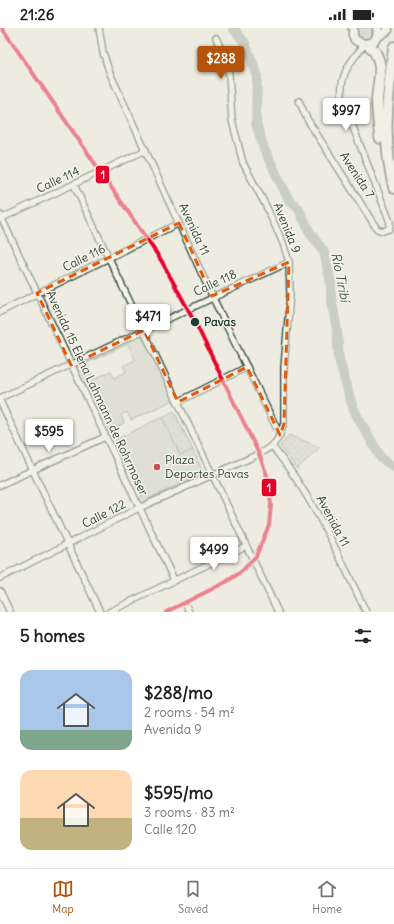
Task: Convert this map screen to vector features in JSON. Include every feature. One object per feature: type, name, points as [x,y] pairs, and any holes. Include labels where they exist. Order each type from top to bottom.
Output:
[{"type":"highway","points":[[366,44],[376,53],[380,66],[377,99],[378,119],[380,138],[390,170]]},
{"type":"highway","points":[[394,47],[386,122],[386,142],[394,188]]},
{"type":"street","name":"Avenida 11","points":[[100,28],[106,61],[212,296],[280,435]]},
{"type":"street","points":[[353,28],[355,40],[366,44],[386,29]]},
{"type":"street","points":[[376,38],[377,28]]},
{"type":"street","name":"Avenida 9","points":[[216,38],[226,60],[229,75],[232,120],[243,163],[266,206],[283,243],[289,262],[290,294],[284,368],[284,424],[280,435]]},
{"type":"street","name":"Avenida 7","points":[[299,101],[307,119],[377,229],[383,231],[390,229],[390,222],[342,99],[342,78],[346,68],[366,44]]},
{"type":"street","name":"Calle 114","points":[[0,217],[74,185],[146,150]]},
{"type":"street","points":[[74,185],[278,612]]},
{"type":"street","name":"Avenida 15 Elena Lahmann de Rohrmoser","points":[[0,217],[174,580]]},
{"type":"street","name":"Calle 116","points":[[0,312],[179,223]]},
{"type":"street","name":"Calle 118","points":[[0,398],[212,296],[289,262]]},
{"type":"street","points":[[178,402],[247,367]]},
{"type":"street","points":[[0,401],[100,612]]},
{"type":"street","name":"Calle 122","points":[[0,578],[139,508],[259,454],[272,446],[280,435]]},
{"type":"street","points":[[0,485],[105,436]]},
{"type":"street","name":"Avenida 11","points":[[272,446],[293,472],[306,494],[366,612]]},
{"type":"street","points":[[109,612],[246,546]]},
{"type":"street","points":[[0,591],[10,612]]},
{"type":"street","points":[[185,603],[189,612]]},
{"type":"highlighted area","points":[[179,223],[212,296],[289,262],[284,424],[280,435],[247,367],[178,402],[144,330],[71,365],[37,293]]},
{"type":"green space","points":[[358,28],[372,28],[372,36],[368,40],[363,40],[357,35]]},
{"type":"green space","points":[[143,334],[174,400],[131,420],[127,412],[121,415],[124,423],[106,432],[76,367]],"holes":[[[128,344],[135,360],[123,366],[126,372],[114,378],[111,371],[94,379],[87,363]]]},
{"type":"green space","points":[[174,411],[193,450],[180,456],[162,417]]},
{"type":"green space","name":"Plaza Deportes Pavas","points":[[162,417],[180,455],[193,450],[203,473],[144,501],[115,440]]},
{"type":"green space","points":[[289,435],[320,447],[297,469],[280,446]]},
{"type":"waterway","name":"Río Tiribí","points":[[233,28],[245,43],[257,74],[256,123],[264,149],[289,200],[299,209],[310,233],[324,252],[331,283],[331,296],[337,331],[339,359],[351,402],[356,414],[381,458],[394,467]]},
{"type":"transit line","name":"1","points":[[2,28],[161,260],[195,322],[259,454],[268,478],[271,505],[269,525],[256,556],[241,572],[226,582],[166,612]]},
{"type":"place","name":"Pavas","points":[[195,322]]},
{"type":"place","name":"Plaza Deportes Pavas","points":[[157,467]]}]
